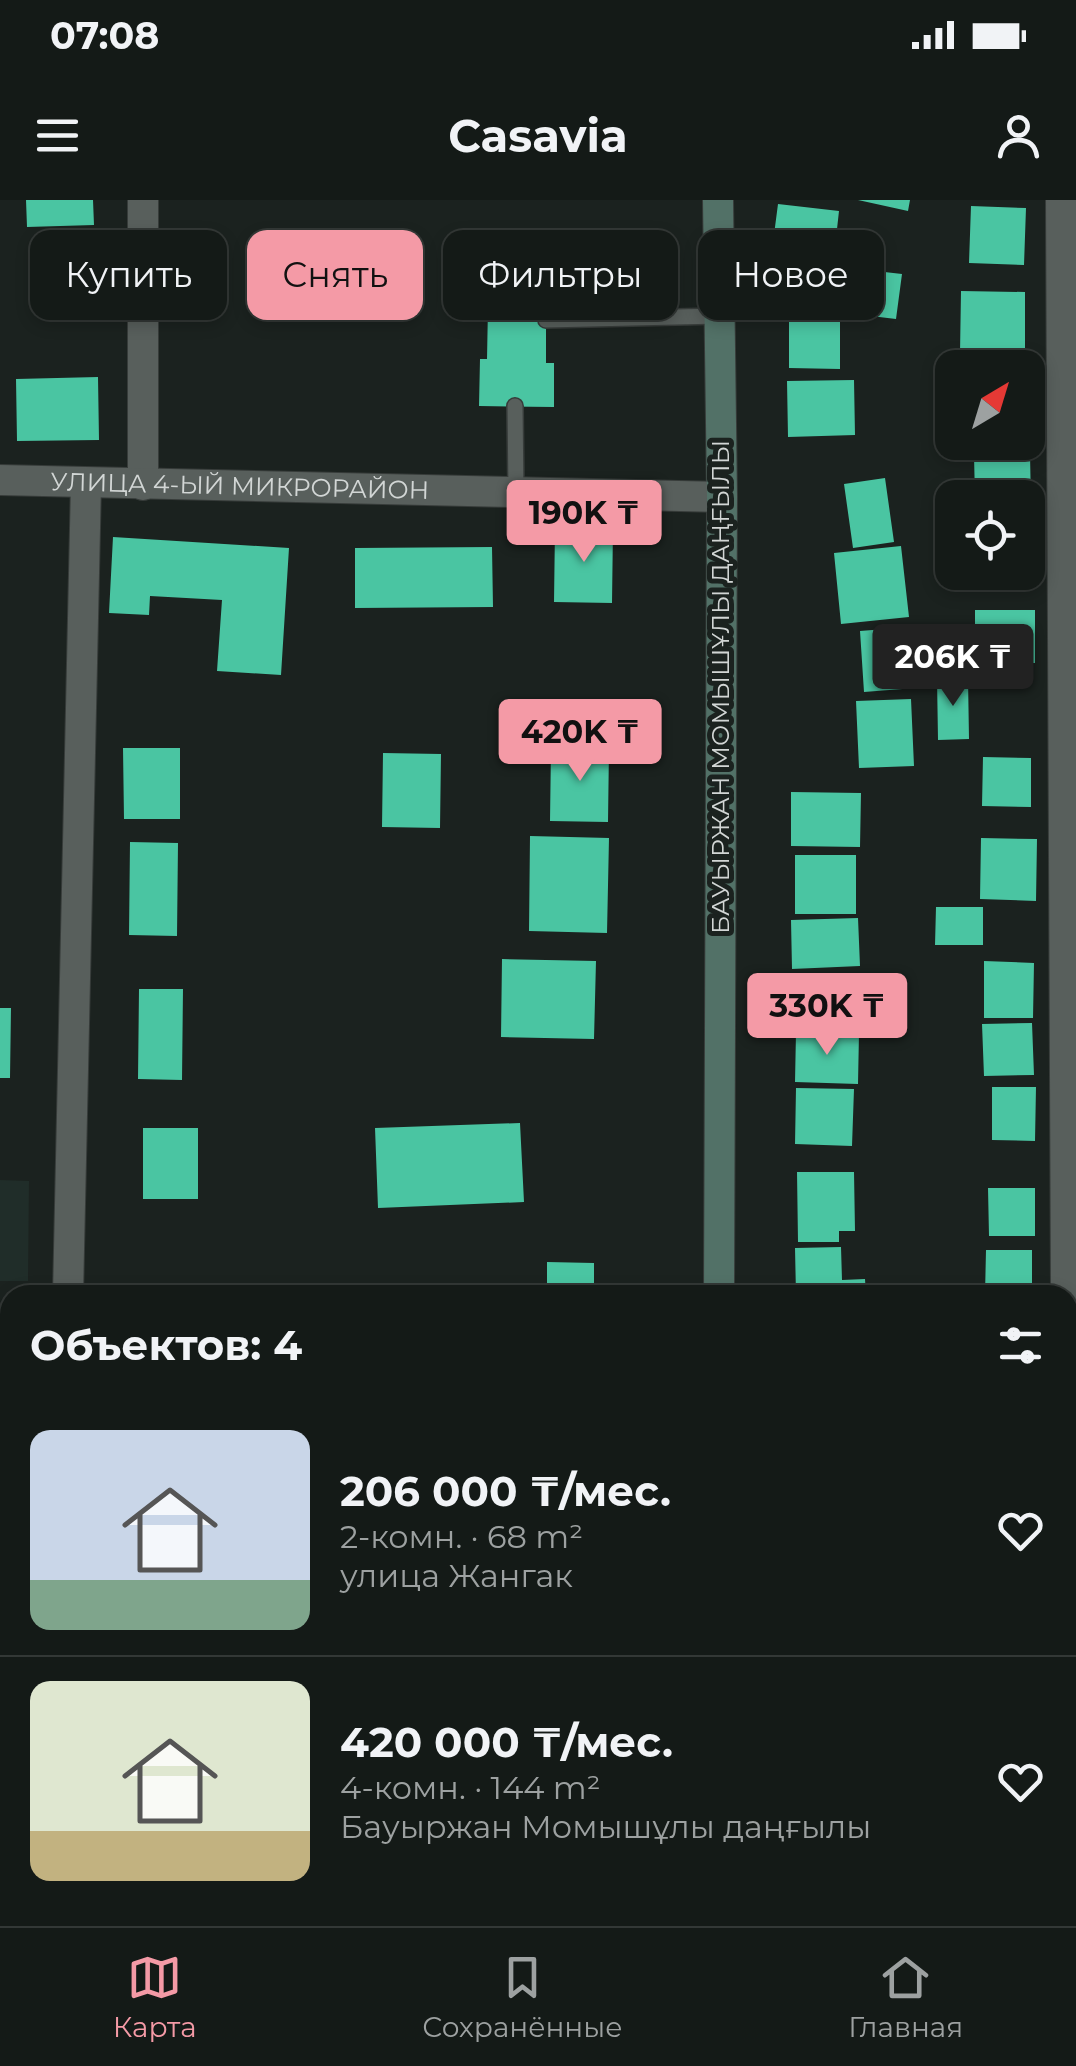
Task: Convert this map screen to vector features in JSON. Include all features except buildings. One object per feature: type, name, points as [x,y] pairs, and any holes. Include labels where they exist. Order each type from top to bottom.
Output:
[{"type":"main road","name":"БАУЫРЖАН МОМЫШҰЛЫ ДАҢҒЫЛЫ","points":[[718,200],[719,230]]},
{"type":"main road","name":"БАУЫРЖАН МОМЫШҰЛЫ ДАҢҒЫЛЫ","points":[[718,1285],[720,320]]},
{"type":"street","points":[[143,200],[143,485]]},
{"type":"street","points":[[1061,200],[1066,1285]]},
{"type":"street","name":"УЛИЦА 4-ЫЙ МИКРОРАЙОН","points":[[0,480],[722,498]]},
{"type":"street","points":[[68,1285],[86,483]]},
{"type":"lane","points":[[515,406],[516,493]]},
{"type":"shaded area","points":[[0,1180],[29,1181],[28,1281],[0,1281]]}]
